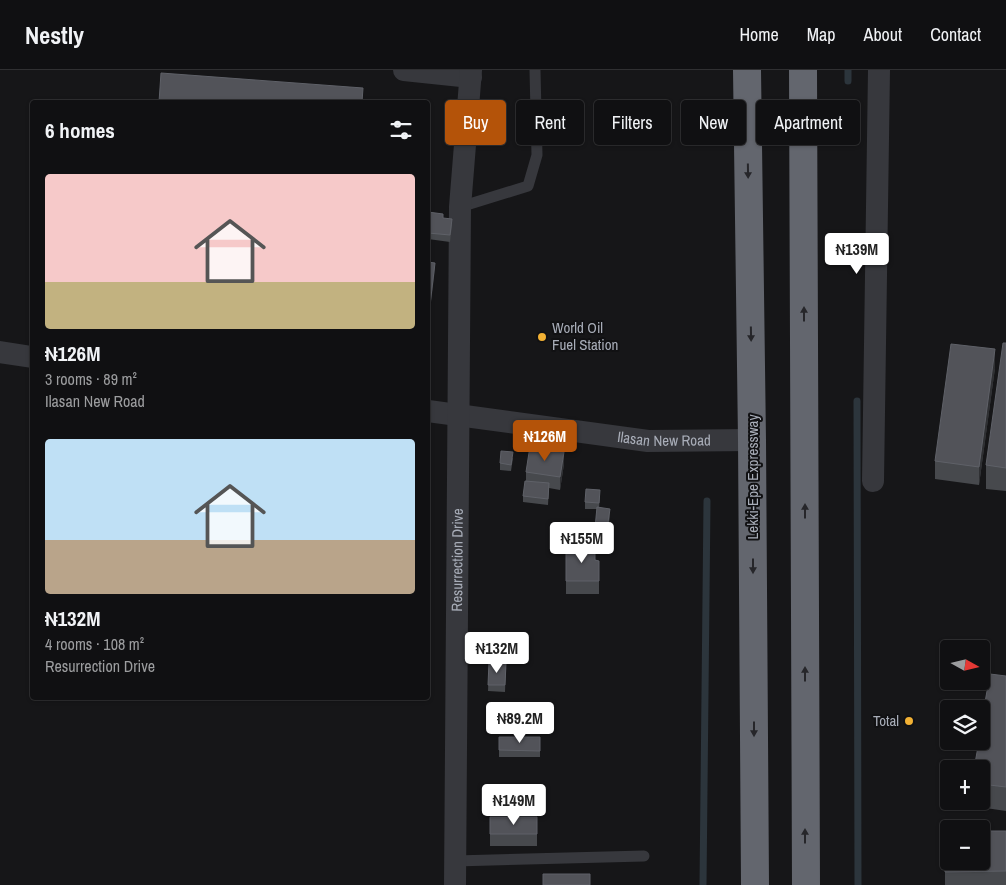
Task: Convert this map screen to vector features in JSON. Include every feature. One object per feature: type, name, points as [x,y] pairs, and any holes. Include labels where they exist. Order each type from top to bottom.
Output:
[{"type":"highway","name":"Lekki-Epe Expressway","points":[[747,70],[755,885]]},
{"type":"highway","points":[[803,70],[806,885]]},
{"type":"street","points":[[404,70],[471,74]]},
{"type":"street","points":[[873,481],[879,70]]},
{"type":"street","name":"Resurrection Drive","points":[[455,885],[460,207],[471,74]]},
{"type":"street","points":[[0,352],[30,356]]},
{"type":"street","name":"Ilasan New Road","points":[[430,411],[648,442],[752,440]]},
{"type":"lane","points":[[460,207],[528,186],[537,155],[535,70]]},
{"type":"lane","points":[[455,861],[644,856]]},
{"type":"building","points":[[161,73],[363,88],[362,100],[159,100]]},
{"type":"building","points":[[430,212],[443,214],[443,218],[452,219],[450,235],[430,233]]},
{"type":"building","points":[[430,262],[435,263],[430,305]]},
{"type":"building","points":[[1003,343],[1006,343],[1006,468],[986,465]]},
{"type":"building","points":[[951,344],[995,349],[979,467],[935,461]]},
{"type":"building","points":[[530,446],[564,452],[560,477],[526,472]]},
{"type":"building","points":[[501,451],[513,452],[511,465],[500,463]]},
{"type":"building","points":[[525,481],[549,483],[548,499],[523,496]]},
{"type":"building","points":[[586,489],[600,490],[599,503],[585,502]]},
{"type":"building","points":[[597,507],[610,509],[607,529],[595,528]]},
{"type":"building","points":[[566,545],[595,545],[595,560],[599,561],[599,581],[566,581]]},
{"type":"building","points":[[489,662],[506,663],[505,685],[488,685]]},
{"type":"building","points":[[990,674],[1006,676],[1006,787],[990,785],[990,760],[976,760],[977,750],[990,750],[990,700],[985,700],[987,690],[990,690]]},
{"type":"building","points":[[499,737],[540,737],[540,751],[499,750]]},
{"type":"building","points":[[490,817],[537,817],[537,834],[490,834]]},
{"type":"building","points":[[990,831],[1006,831],[1006,871],[945,872],[945,870],[990,870]]},
{"type":"building","points":[[543,874],[590,874],[590,885],[543,885]]},
{"type":"waterway","points":[[848,70],[848,81]]},
{"type":"waterway","points":[[857,401],[858,885]]},
{"type":"waterway","points":[[703,885],[707,501]]},
{"type":"place","name":"World Oil Fuel Station","points":[[542,337]]},
{"type":"place","name":"Total","points":[[909,721]]}]
